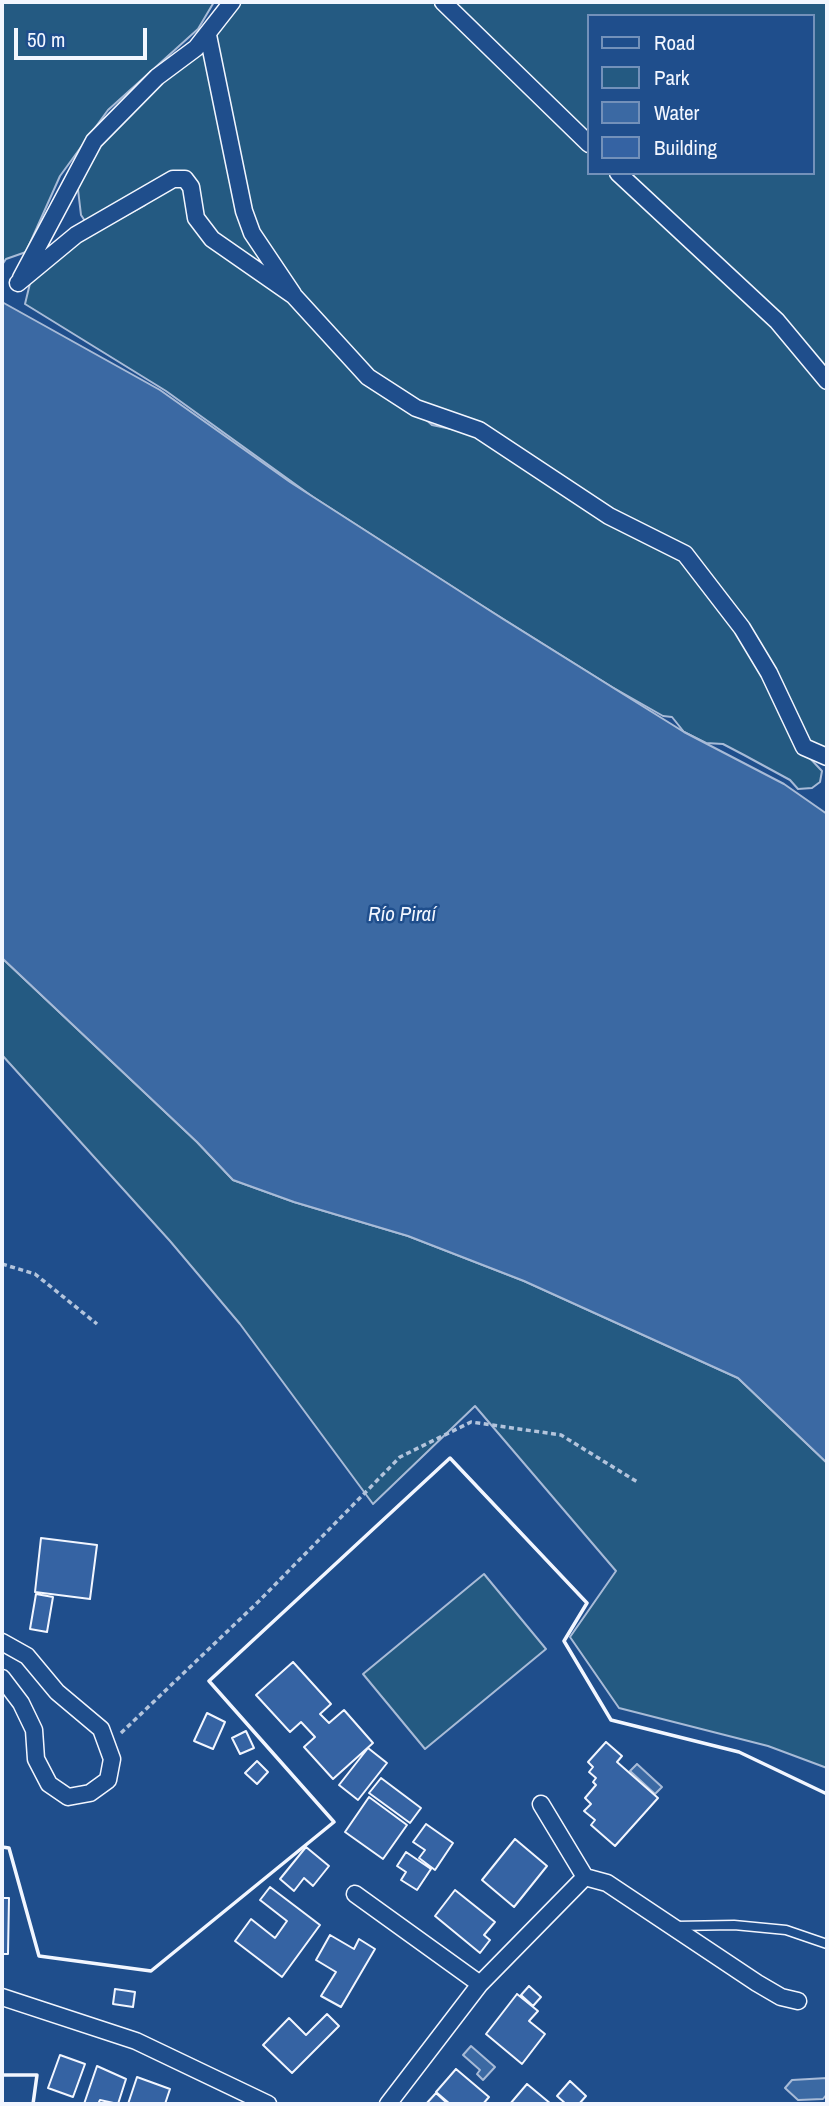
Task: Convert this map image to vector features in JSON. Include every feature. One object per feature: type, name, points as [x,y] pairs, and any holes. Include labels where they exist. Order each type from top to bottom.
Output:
[{"type":"street","points":[[232,2],[196,48],[157,77],[93,141],[19,283],[76,235],[105,221],[173,179],[185,179],[191,187],[196,218],[212,239],[294,296]]},
{"type":"street","points":[[443,2],[588,143]]},
{"type":"street","points":[[208,35],[244,211],[252,233],[294,296],[368,377],[416,408],[479,430],[609,516],[685,554],[742,628],[769,673],[804,747],[827,757]]},
{"type":"street","points":[[620,175],[777,321],[827,381]]},
{"type":"street","points":[[2,1642],[27,1656],[57,1692],[101,1729],[109,1744],[112,1759],[108,1780],[90,1793],[68,1797],[48,1784],[36,1759],[34,1730],[21,1703],[2,1678]]},
{"type":"street","points":[[541,1804],[585,1877],[607,1883],[757,1983],[781,1997],[798,2001]]},
{"type":"street","points":[[388,2104],[480,1984],[585,1877]]},
{"type":"street","points":[[355,1894],[480,1984]]},
{"type":"street","points":[[2,1997],[136,2041],[268,2104]]},
{"type":"lane","points":[[673,1926],[734,1924],[786,1930],[827,1944]]},
{"type":"path","points":[[2,1264],[35,1274],[97,1324]]},
{"type":"path","points":[[109,1744],[259,1601],[400,1457],[471,1422],[561,1436],[639,1483]]},
{"type":"green space","points":[[2,2],[214,2],[198,29],[108,110],[60,176],[26,252],[6,259],[2,265]]},
{"type":"green space","points":[[237,2],[437,2],[588,151],[588,175],[612,175],[776,327],[827,387],[827,752],[810,745],[706,572],[633,525],[439,410],[384,384],[301,298],[255,229],[215,34]]},
{"type":"green space","points":[[449,2],[827,2],[827,372],[628,175],[815,175],[815,14],[588,14],[588,134]]},
{"type":"green space","points":[[205,47],[232,168],[284,285],[202,221],[188,176],[85,221],[81,215],[77,181],[120,117]]},
{"type":"green space","points":[[184,182],[194,217],[432,425],[475,434],[681,557],[738,634],[805,753],[822,771],[820,782],[812,788],[798,789],[790,780],[723,744],[706,743],[684,732],[672,717],[663,716],[612,687],[473,600],[313,497],[166,391],[25,304],[32,275],[56,254],[145,205],[154,194]]},
{"type":"green space","points":[[2,958],[197,1142],[233,1180],[294,1202],[408,1236],[524,1281],[738,1378],[827,1463],[827,1768],[768,1746],[619,1708],[570,1637],[616,1571],[475,1406],[373,1504],[240,1324],[170,1241],[2,1055]]},
{"type":"green space","points":[[484,1574],[546,1649],[425,1749],[363,1674]]},
{"type":"water","name":"Río Piraí","points":[[2,302],[160,390],[290,482],[503,619],[684,732],[784,784],[827,814],[827,1463],[738,1378],[524,1281],[408,1236],[294,1202],[233,1180],[197,1142],[2,958]]},
{"type":"water","points":[[637,1764],[662,1787],[655,1794],[630,1771]]},
{"type":"water","points":[[471,2046],[495,2067],[483,2080],[477,2074],[480,2070],[463,2055]]},
{"type":"water","points":[[827,2078],[827,2094],[823,2099],[798,2100],[785,2088],[792,2080]]},
{"type":"building","points":[[41,1538],[97,1545],[90,1599],[35,1592]]},
{"type":"building","points":[[36,1594],[53,1597],[47,1632],[30,1629]]},
{"type":"building","points":[[293,1662],[331,1704],[320,1714],[329,1723],[344,1710],[373,1743],[333,1779],[304,1747],[315,1737],[301,1722],[290,1732],[256,1695]]},
{"type":"building","points":[[207,1713],[225,1722],[213,1749],[194,1741]]},
{"type":"building","points":[[246,1731],[254,1748],[240,1754],[232,1738]]},
{"type":"building","points":[[606,1742],[622,1756],[617,1762],[658,1798],[615,1846],[591,1825],[595,1820],[584,1811],[591,1804],[585,1798],[596,1785],[593,1782],[596,1778],[589,1772],[593,1767],[588,1762]]},
{"type":"building","points":[[368,1748],[387,1763],[358,1800],[339,1785]]},
{"type":"building","points":[[257,1761],[268,1772],[257,1784],[245,1773]]},
{"type":"building","points":[[381,1778],[421,1808],[410,1823],[369,1793]]},
{"type":"building","points":[[369,1797],[407,1825],[383,1859],[345,1832]]},
{"type":"building","points":[[426,1824],[453,1843],[435,1870],[419,1858],[425,1850],[413,1842]]},
{"type":"building","points":[[515,1839],[547,1866],[514,1907],[482,1880]]},
{"type":"building","points":[[306,1847],[329,1866],[313,1886],[304,1878],[294,1891],[280,1879]]},
{"type":"building","points":[[406,1852],[431,1869],[417,1890],[401,1880],[406,1872],[397,1866]]},
{"type":"building","points":[[270,1887],[320,1925],[282,1977],[235,1941],[251,1919],[275,1938],[287,1921],[260,1900]]},
{"type":"building","points":[[455,1890],[495,1922],[484,1935],[490,1940],[480,1953],[435,1916]]},
{"type":"building","points":[[2,1898],[9,1898],[8,1954],[2,1954]]},
{"type":"building","points":[[330,1935],[354,1949],[359,1939],[375,1949],[341,2007],[321,1996],[336,1972],[316,1960]]},
{"type":"building","points":[[529,1986],[541,1997],[533,2006],[521,1995]]},
{"type":"building","points":[[115,1989],[135,1992],[133,2007],[113,2004]]},
{"type":"building","points":[[517,1994],[538,2011],[529,2021],[545,2034],[522,2064],[486,2034]]},
{"type":"building","points":[[327,2014],[339,2026],[292,2073],[263,2045],[289,2018],[306,2035]]},
{"type":"building","points":[[60,2055],[85,2064],[73,2097],[48,2088]]},
{"type":"building","points":[[97,2066],[126,2079],[118,2104],[100,2100],[98,2104],[84,2104]]},
{"type":"building","points":[[456,2069],[489,2097],[483,2104],[450,2104],[436,2092]]},
{"type":"building","points":[[137,2077],[170,2089],[165,2104],[128,2104]]},
{"type":"building","points":[[570,2081],[586,2096],[579,2104],[566,2104],[557,2096]]},
{"type":"building","points":[[527,2084],[551,2104],[510,2104]]},
{"type":"building","points":[[436,2093],[448,2104],[426,2104]]},
{"type":"wall","points":[[2,1847],[9,1848],[39,1956],[151,1971],[334,1822],[209,1681],[450,1458],[587,1603],[564,1641],[611,1720],[739,1752],[827,1794]]},
{"type":"wall","points":[[2,2075],[37,2075],[33,2104]]}]
